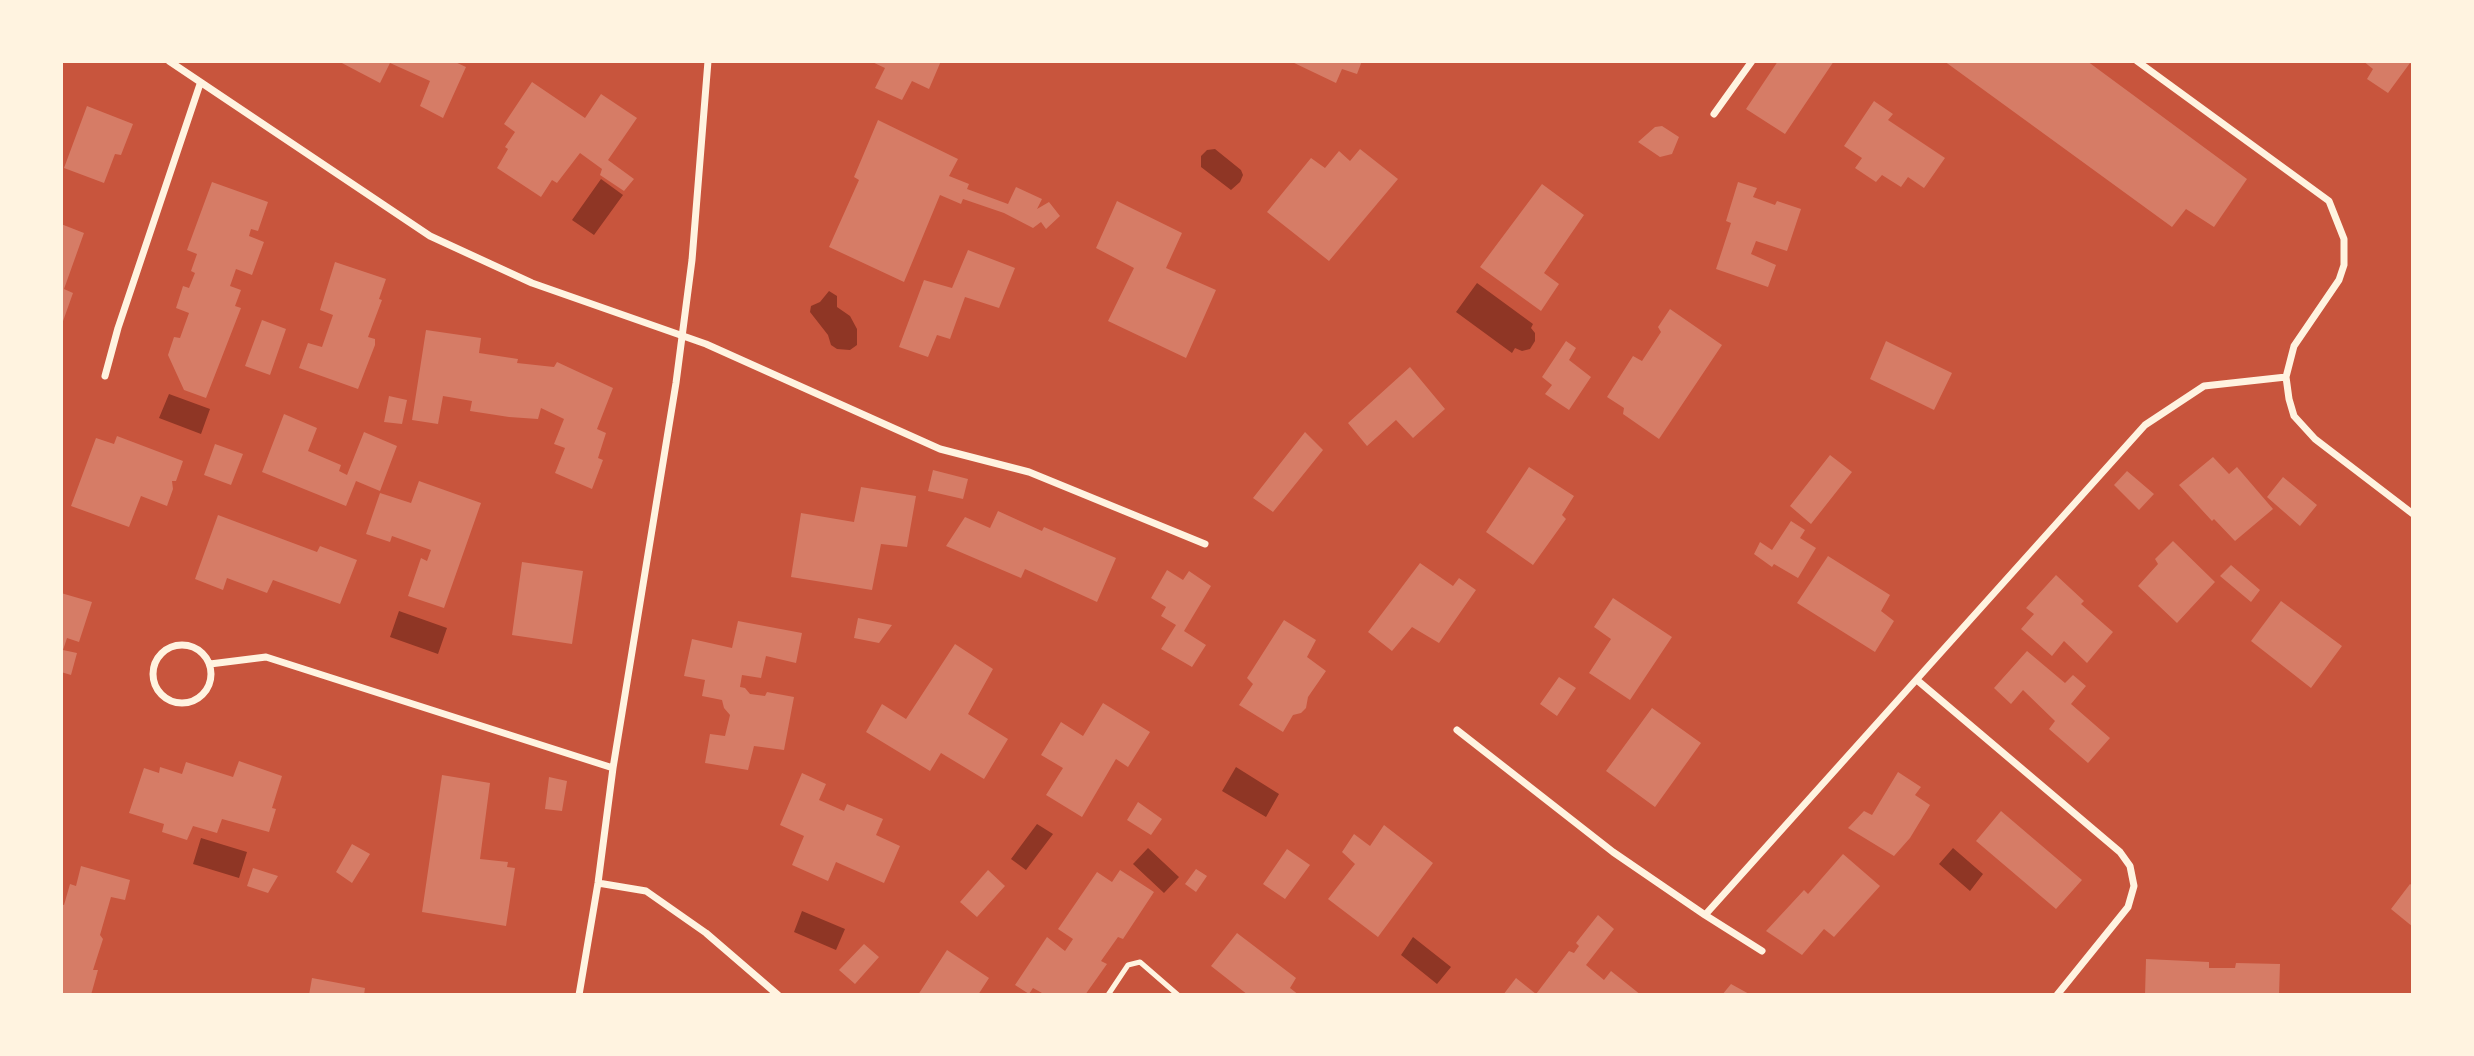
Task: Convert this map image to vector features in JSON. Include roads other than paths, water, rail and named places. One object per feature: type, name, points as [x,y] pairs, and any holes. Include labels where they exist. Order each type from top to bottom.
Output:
[{"type":"street","points":[[169,61],[430,236],[533,283],[706,344],[940,449],[1028,472],[1205,544]]},
{"type":"street","points":[[579,995],[682,337],[692,260],[708,61]]},
{"type":"street","points":[[1714,114],[1752,61]]},
{"type":"street","points":[[2137,61],[2329,201],[2344,239],[2344,265],[2339,280],[2294,346],[2286,377],[2294,416],[2308,431],[2413,514]]},
{"type":"street","points":[[106,376],[118,328],[200,84]]},
{"type":"street","points":[[1705,915],[2145,425],[2204,386],[2286,377]]},
{"type":"street","points":[[179,645],[192,646],[203,653],[210,664],[212,677],[207,689],[198,698],[186,703],[173,702],[161,694],[155,683],[153,671],[158,658],[167,649],[179,645]]},
{"type":"street","points":[[210,664],[266,657],[613,768]]},
{"type":"street","points":[[1917,680],[2120,852],[2130,866],[2134,886],[2128,907],[2057,995]]},
{"type":"street","points":[[1457,730],[1613,852],[1762,951]]},
{"type":"street","points":[[598,883],[646,891],[706,933],[778,995]]},
{"type":"lane","points":[[1108,995],[1128,964],[1140,962],[1178,995]]}]
